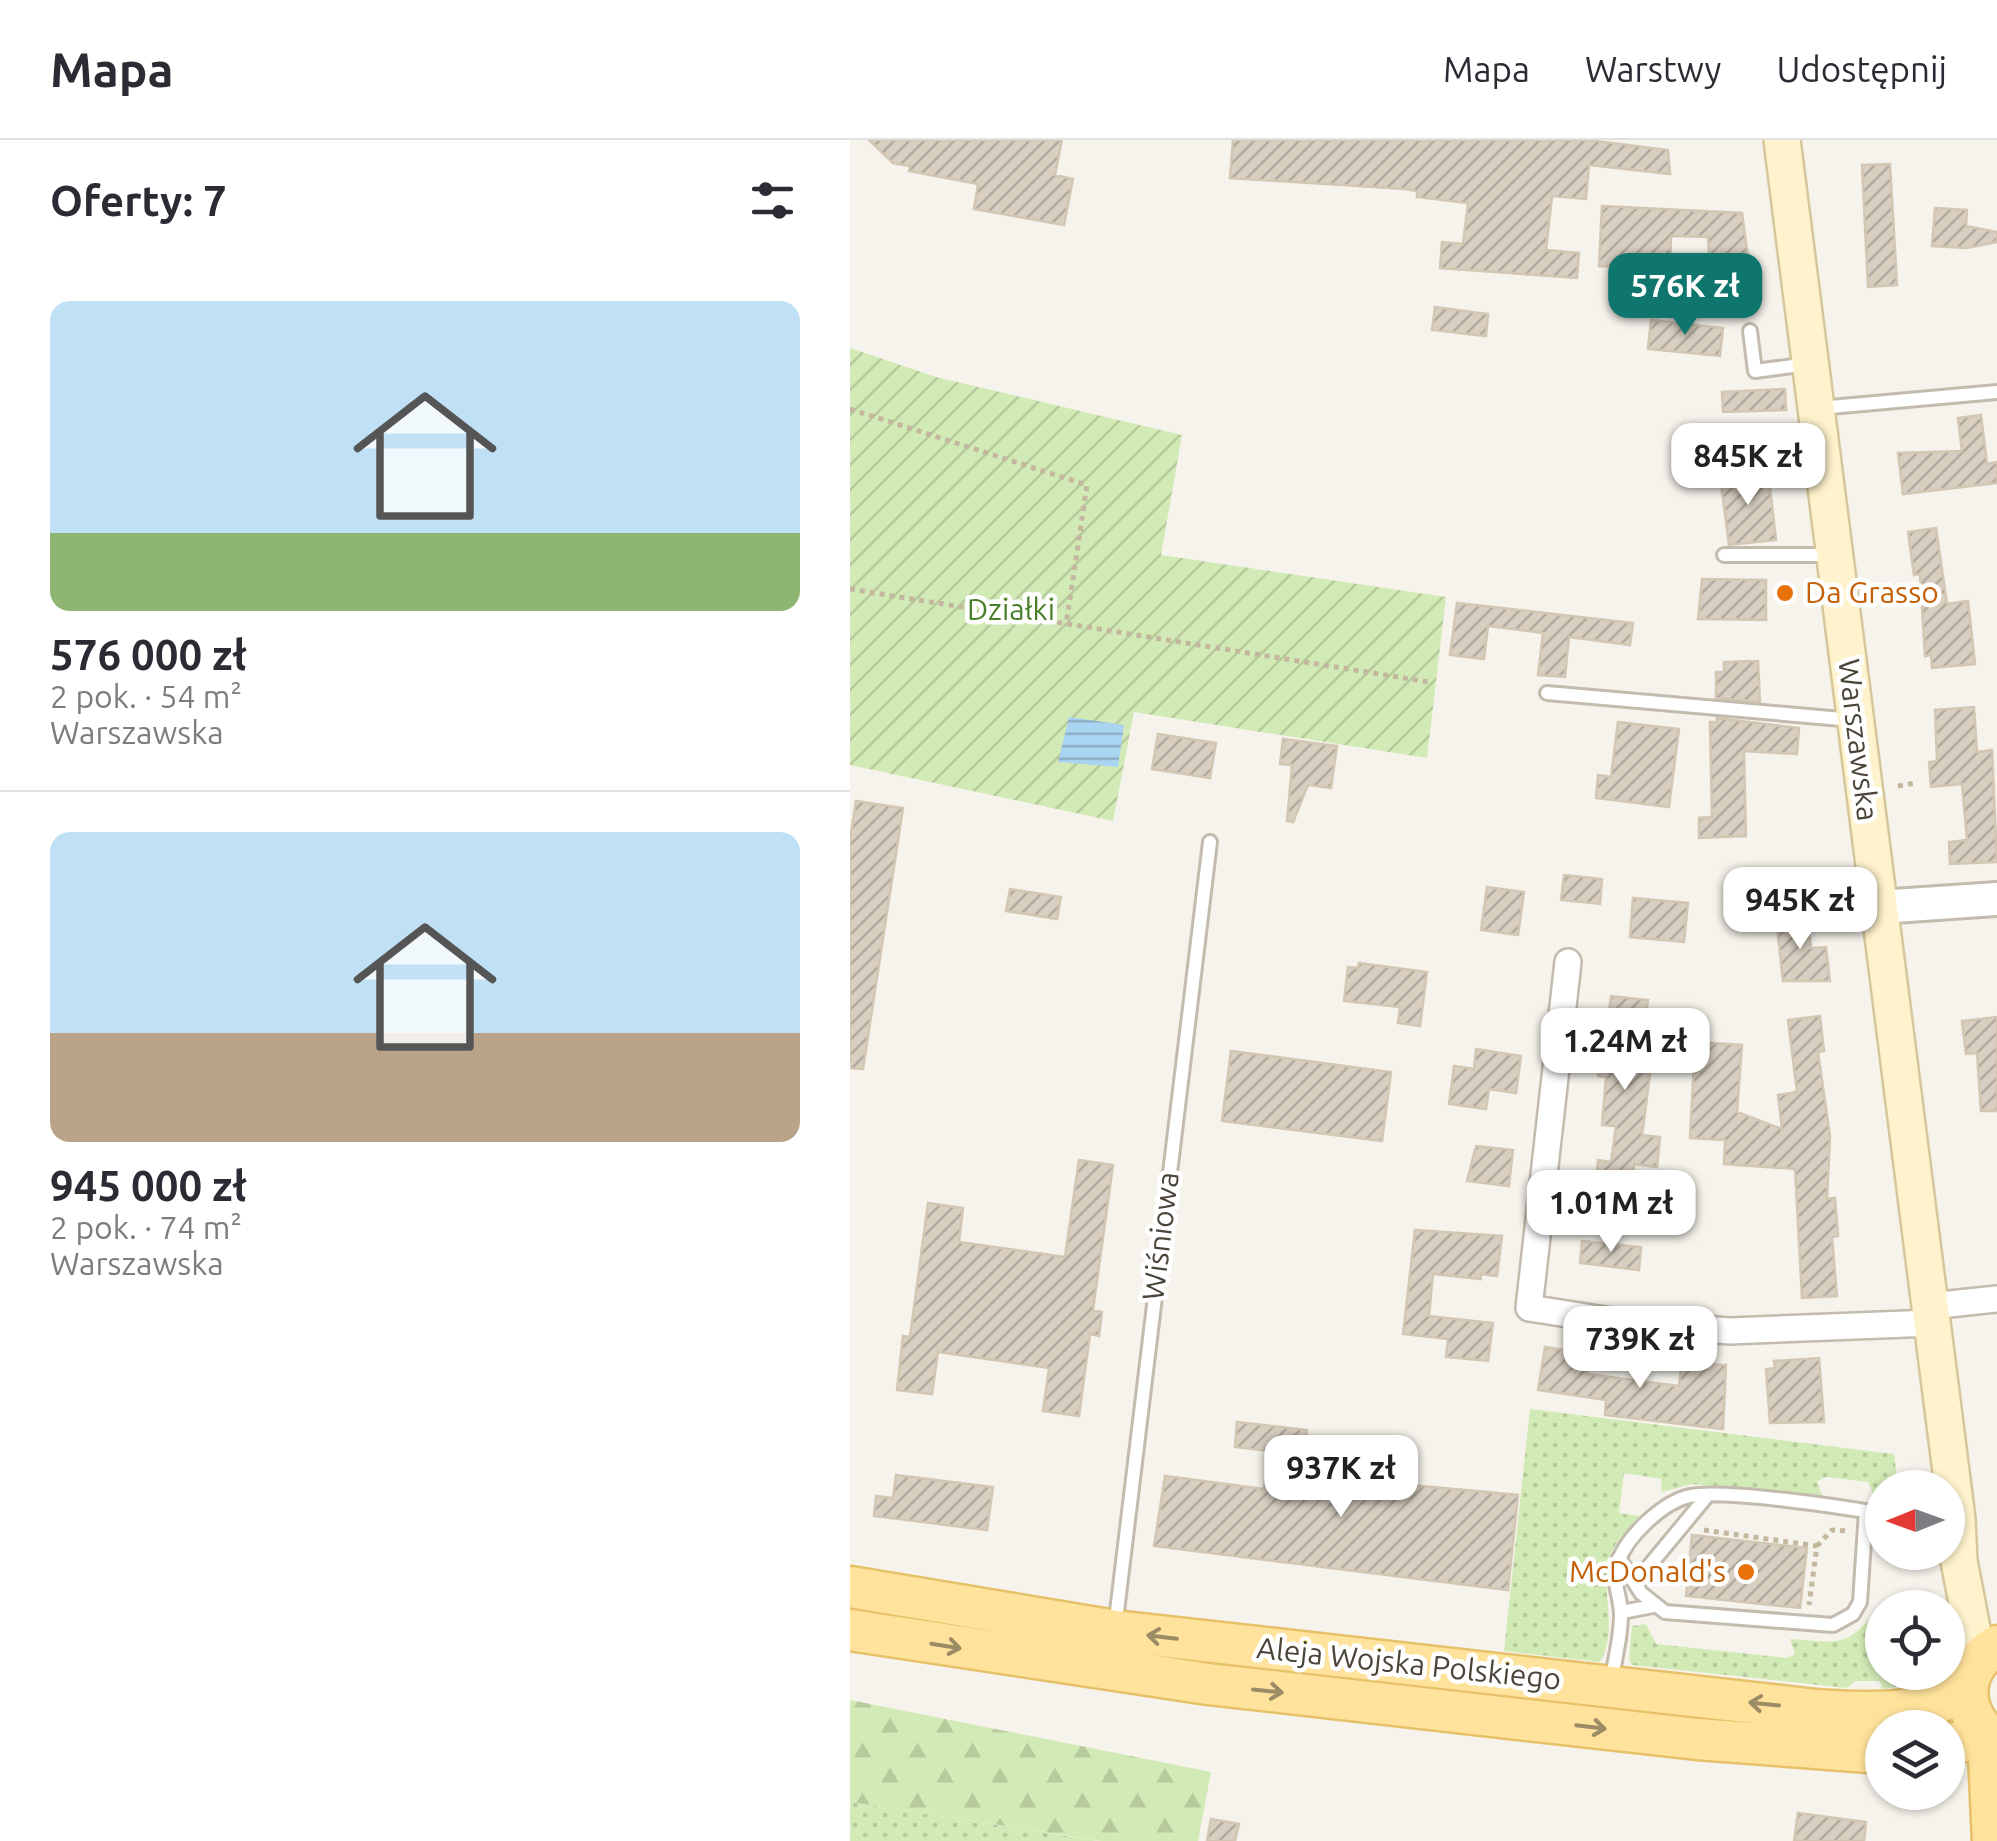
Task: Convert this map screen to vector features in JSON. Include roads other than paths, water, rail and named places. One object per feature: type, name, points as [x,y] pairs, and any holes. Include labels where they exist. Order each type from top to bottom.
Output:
[{"type":"main road","name":"Warszawska","points":[[1782,140],[1931,1314],[1947,1470]]},
{"type":"main road","name":"Warszawska","points":[[1965,1543],[1997,1601]]},
{"type":"main road","name":"Warszawska","points":[[1960,1570],[1980,1665]]},
{"type":"main road","name":"Aleja Wojska Polskiego","points":[[850,1587],[1115,1631],[1861,1713],[1928,1708],[1980,1665]]},
{"type":"main road","name":"Aleja Wojska Polskiego","points":[[850,1630],[1208,1684],[1697,1739],[1865,1752]]},
{"type":"main road","points":[[1980,1665],[1971,1715],[1992,1738],[1994,1841]]},
{"type":"main road","points":[[1965,1743],[1992,1738]]},
{"type":"street","points":[[1879,906],[1997,900]]},
{"type":"street","points":[[1568,962],[1529,1308],[1630,1324],[1730,1331],[1931,1314],[1997,1299]]},
{"type":"lane","points":[[1750,331],[1755,371],[1811,364]]},
{"type":"lane","points":[[1716,441],[1818,419],[1997,392]]},
{"type":"lane","points":[[1724,554],[1835,555]]},
{"type":"lane","points":[[1547,693],[1856,721]]},
{"type":"lane","name":"Wiśniowa","points":[[1115,1631],[1210,842]]},
{"type":"lane","points":[[1635,1584],[1707,1496]]},
{"type":"lane","points":[[1610,1687],[1622,1612],[1614,1577],[1619,1558],[1671,1503],[1707,1496],[1865,1512]]},
{"type":"lane","points":[[1619,1558],[1653,1606],[1665,1612],[1820,1627],[1843,1622],[1860,1602],[1865,1527]]},
{"type":"lane","points":[[1622,1612],[1653,1606]]},
{"type":"water","points":[[1069,717],[1124,725],[1118,767],[1058,762]]},
{"type":"place","name":"Da Grasso","points":[[1785,593]]},
{"type":"place","name":"McDonald's","points":[[1746,1572]]},
{"type":"park label","name":"Działki","points":[[1011,610]]}]
